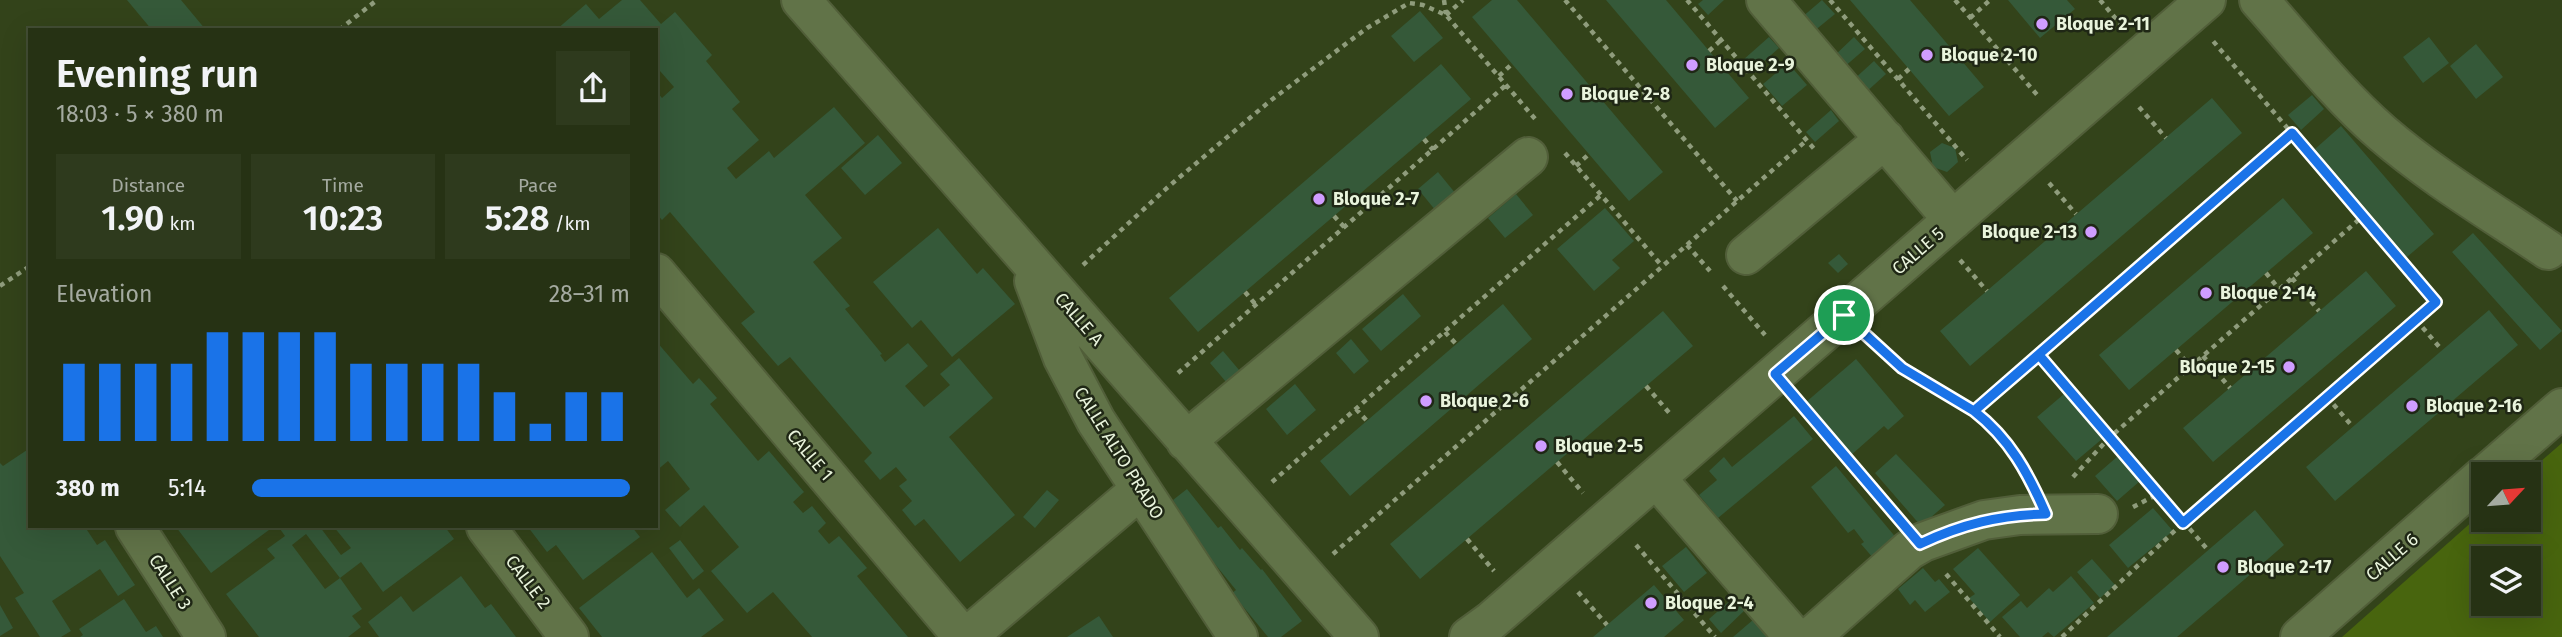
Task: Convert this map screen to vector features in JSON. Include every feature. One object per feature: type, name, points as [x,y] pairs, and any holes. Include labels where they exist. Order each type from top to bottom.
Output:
[{"type":"street","name":"CALLE A","points":[[801,0],[1359,637]]},
{"type":"street","points":[[1766,0],[1953,220]]},
{"type":"street","points":[[2259,0],[2357,110],[2383,134],[2415,160],[2548,250]]},
{"type":"street","name":"CALLE 5","points":[[1469,637],[1491,621],[2198,7]]},
{"type":"street","points":[[1746,255],[1885,139]]},
{"type":"street","points":[[1186,441],[1528,157]]},
{"type":"street","name":"CALLE ALTO PRADO","points":[[1024,256],[1063,358],[1096,421],[1238,637]]},
{"type":"street","name":"CALLE 1","points":[[658,275],[965,637]]},
{"type":"street","name":"CALLE 6","points":[[2499,462],[2562,408]]},
{"type":"street","points":[[1656,478],[1794,637]]},
{"type":"street","name":"CALLE 6","points":[[2300,637],[2471,486]]},
{"type":"street","points":[[965,637],[1141,489]]},
{"type":"street","points":[[1811,637],[1909,550],[1920,544],[1984,520],[2005,516],[2098,513]]},
{"type":"street","name":"CALLE 3","points":[[136,528],[206,637]]},
{"type":"street","name":"CALLE 2","points":[[487,528],[569,637]]},
{"type":"path","points":[[342,28],[377,0]]},
{"type":"path","points":[[1444,0],[1446,15]]},
{"type":"path","points":[[1446,15],[1463,0]]},
{"type":"path","points":[[1565,0],[1737,201]]},
{"type":"path","points":[[1687,0],[1839,177]]},
{"type":"path","points":[[1830,0],[1990,187]]},
{"type":"path","points":[[1955,0],[2062,125]]},
{"type":"path","points":[[1970,18],[1990,0]]},
{"type":"path","points":[[1054,290],[1168,187],[1270,101],[1367,28],[1409,3],[1423,5],[1446,15]]},
{"type":"path","points":[[2062,637],[2183,523],[2436,302],[2292,133],[2198,7]]},
{"type":"path","points":[[1709,51],[1721,40]]},
{"type":"path","points":[[1499,76],[1512,64]]},
{"type":"path","points":[[1898,79],[1909,69]]},
{"type":"path","points":[[1149,398],[1506,85]]},
{"type":"path","points":[[1974,411],[2292,133]]},
{"type":"path","points":[[1424,139],[1433,150]]},
{"type":"path","points":[[1306,578],[1807,139]]},
{"type":"path","points":[[1576,166],[1588,154]]},
{"type":"path","points":[[1244,507],[1601,195]]},
{"type":"path","points":[[1334,216],[1345,228]]},
{"type":"path","points":[[2109,438],[2363,216]]},
{"type":"path","points":[[1687,245],[1920,544],[2000,637]]},
{"type":"path","points":[[0,286],[28,267]]},
{"type":"path","points":[[2266,273],[2279,289]]},
{"type":"path","points":[[2291,278],[2319,311]]},
{"type":"path","points":[[1245,292],[1256,305]]},
{"type":"path","points":[[1844,315],[1902,368],[1974,411],[1993,426],[2022,463],[2046,514]]},
{"type":"path","points":[[2416,320],[2442,350]]},
{"type":"path","points":[[1445,332],[1456,344]]},
{"type":"path","points":[[2176,350],[2191,367]]},
{"type":"path","points":[[2039,355],[2208,550]]},
{"type":"path","points":[[2203,356],[2230,388]]},
{"type":"path","points":[[2327,397],[2353,427]]},
{"type":"path","points":[[1356,410],[1367,421]]},
{"type":"path","points":[[1612,516],[1712,636]]},
{"type":"green space","points":[[2562,443],[2562,637],[2342,637],[2471,523],[2471,532],[2541,532],[2540,462]]},
{"type":"building","points":[[127,0],[181,0],[204,28],[150,28]]},
{"type":"building","points":[[622,0],[640,0],[661,24],[675,12],[712,55],[706,61],[740,102],[732,109],[759,140],[727,168],[736,179],[769,151],[774,158],[834,107],[865,143],[805,195],[842,238],[813,262],[850,306],[845,309],[882,354],[880,355],[885,362],[908,343],[928,366],[905,386],[924,407],[950,385],[940,374],[959,358],[993,398],[949,437],[1015,515],[960,562],[924,519],[915,526],[902,510],[912,501],[899,486],[907,480],[896,467],[880,480],[864,461],[872,453],[790,357],[778,366],[741,323],[755,312],[670,212],[662,220],[658,215],[658,93],[662,98],[674,87],[660,71],[658,73],[658,28],[558,28],[586,4],[599,19]]},
{"type":"building","name":"Bloque 2-8","points":[[1492,0],[1517,0],[1663,172],[1629,201],[1472,17]]},
{"type":"building","name":"Bloque 2-9","points":[[1606,0],[1666,0],[1749,98],[1715,128]]},
{"type":"building","points":[[1703,0],[1724,0],[1708,15],[1698,4]]},
{"type":"building","points":[[1822,0],[1835,14],[1813,32],[1801,18]]},
{"type":"building","name":"Bloque 2-10","points":[[1850,0],[1910,0],[1984,87],[1949,116]]},
{"type":"building","name":"Bloque 2-11","points":[[2008,0],[2067,0],[2075,9],[2040,38]]},
{"type":"building","points":[[1420,11],[1443,38],[1414,62],[1391,36]]},
{"type":"building","points":[[1769,37],[1779,48],[1753,71],[1743,60]]},
{"type":"building","points":[[1854,37],[1865,49],[1843,68],[1833,57]]},
{"type":"building","points":[[2429,37],[2449,63],[2423,83],[2403,57]]},
{"type":"building","points":[[2476,44],[2503,77],[2476,99],[2450,66]]},
{"type":"building","points":[[1874,61],[1886,74],[1864,94],[1852,81]]},
{"type":"building","points":[[1788,63],[1807,85],[1782,106],[1763,84]]},
{"type":"building","name":"Bloque 2-7","points":[[1441,64],[1471,99],[1198,332],[1169,298]]},
{"type":"building","points":[[2312,95],[2324,109],[2301,130],[2288,115]]},
{"type":"building","name":"Bloque 2-13","points":[[2212,98],[2242,133],[1970,366],[1940,331]]},
{"type":"building","points":[[1831,110],[1839,121],[1815,142],[1806,132]]},
{"type":"building","points":[[2341,126],[2434,234],[2407,257],[2315,149]]},
{"type":"building","points":[[878,135],[902,163],[865,195],[841,168]]},
{"type":"building","points":[[1942,143],[1955,148],[1958,162],[1947,172],[1933,167],[1930,152]]},
{"type":"building","points":[[1438,172],[1456,194],[1436,211],[1418,189]]},
{"type":"building","points":[[1516,194],[1533,215],[1505,238],[1488,218]]},
{"type":"building","name":"Bloque 2-14","points":[[2283,198],[2313,233],[2129,390],[2099,355]]},
{"type":"building","points":[[1605,208],[1634,241],[1612,260],[1620,268],[1594,291],[1557,249]]},
{"type":"building","points":[[938,228],[977,274],[983,268],[1015,304],[952,357],[921,320],[912,328],[873,282]]},
{"type":"building","points":[[2473,233],[2562,331],[2540,350],[2452,252]]},
{"type":"building","points":[[1839,254],[1848,264],[1838,273],[1828,263]]},
{"type":"building","name":"Bloque 2-15","points":[[2366,271],[2396,306],[2213,462],[2183,428]]},
{"type":"building","points":[[1403,294],[1421,316],[1381,351],[1362,329]]},
{"type":"building","name":"Bloque 2-6","points":[[1503,304],[1532,339],[1350,496],[1320,461]]},
{"type":"building","name":"Bloque 2-16","points":[[2489,310],[2518,345],[2335,501],[2306,467]]},
{"type":"building","name":"Bloque 2-5","points":[[1663,311],[1693,346],[1420,579],[1390,544]]},
{"type":"building","points":[[1351,339],[1369,361],[1354,374],[1336,353]]},
{"type":"building","points":[[658,343],[693,384],[699,378],[717,398],[710,404],[758,461],[769,451],[804,492],[793,502],[803,513],[812,506],[826,523],[818,531],[829,544],[839,536],[867,568],[857,576],[908,637],[812,637],[773,592],[747,613],[711,571],[739,547],[704,505],[680,527],[665,510],[690,489],[668,461],[658,469]]},
{"type":"building","points":[[1223,351],[1245,377],[1232,389],[1210,363]]},
{"type":"building","points":[[1856,359],[1904,416],[1888,430],[1884,426],[1850,456],[1805,403]]},
{"type":"building","points":[[1295,384],[1316,410],[1287,435],[1266,409]]},
{"type":"building","points":[[2064,394],[2102,439],[2076,461],[2037,417]]},
{"type":"building","points":[[1794,416],[1813,439],[1718,518],[1699,495],[1717,480],[1709,471],[1724,457],[1732,467]]},
{"type":"building","points":[[28,449],[28,528],[86,528],[97,545],[105,540],[135,585],[118,596],[100,569],[52,601],[71,631],[61,637],[40,637],[15,598],[24,593],[0,556],[0,463],[3,466]]},
{"type":"building","points":[[1896,454],[1945,505],[1921,526],[1875,473]]},
{"type":"building","points":[[2118,456],[2140,481],[2117,501],[2095,476]]},
{"type":"building","points":[[1836,466],[1898,540],[1874,559],[1861,544],[1864,542],[1854,529],[1848,533],[1811,487]]},
{"type":"building","points":[[1187,489],[1218,528],[1221,526],[1240,550],[1242,548],[1262,569],[1302,621],[1281,637],[1268,637],[1232,593],[1236,590],[1205,552],[1173,500]]},
{"type":"building","points":[[1047,490],[1059,500],[1035,528],[1023,517]]},
{"type":"building","points":[[2153,508],[2173,531],[2128,568],[2109,545]]},
{"type":"building","name":"Bloque 2-17","points":[[2255,510],[2284,545],[2245,579],[2177,637],[2107,637]]},
{"type":"building","points":[[177,528],[272,528],[211,573]]},
{"type":"building","points":[[321,528],[341,555],[351,548],[335,528],[446,528],[454,539],[383,592],[361,562],[340,578],[362,609],[352,616],[361,627],[348,637],[259,637],[226,594],[275,558],[267,549],[285,536],[280,529]],"holes":[[[306,534],[340,578],[325,589],[292,545]]]},
{"type":"building","points":[[529,528],[633,528],[640,537],[583,580],[556,545],[547,552]]},
{"type":"building","points":[[680,540],[704,571],[693,580],[669,548]]},
{"type":"building","points":[[1686,547],[1707,573],[1684,592],[1662,566]]},
{"type":"building","points":[[1978,548],[2020,595],[1990,622],[1969,598],[1975,594],[1953,569]]},
{"type":"building","points":[[652,552],[687,598],[699,588],[724,620],[701,637],[602,637],[579,608]]},
{"type":"building","points":[[2092,559],[2115,585],[2100,598],[2077,572]]},
{"type":"building","points":[[1923,568],[1935,582],[1939,579],[1950,592],[1925,612],[1915,600],[1910,605],[1898,589]]},
{"type":"building","points":[[461,576],[485,608],[491,604],[516,637],[379,637],[368,622],[401,596],[413,612]]},
{"type":"building","points":[[2071,576],[2094,603],[2054,637],[2048,632],[2042,637],[2020,637],[2002,617],[2021,601],[2027,608],[2049,588],[2053,592]]},
{"type":"building","name":"Bloque 2-4","points":[[1654,585],[1684,620],[1664,637],[1593,637]]},
{"type":"building","points":[[1734,597],[1745,610],[1721,633],[1709,619]]},
{"type":"building","points":[[124,599],[146,632],[156,626],[163,637],[80,637],[83,635],[79,629]]},
{"type":"building","points":[[0,605],[13,628],[0,636]]},
{"type":"building","points":[[1099,616],[1113,637],[1067,637]]},
{"type":"building","points":[[1754,619],[1771,637],[1733,637]]},
{"type":"place","name":"Bloque 2-11","points":[[2042,24]]},
{"type":"place","name":"Bloque 2-10","points":[[1927,55]]},
{"type":"place","name":"Bloque 2-9","points":[[1692,65]]},
{"type":"place","name":"Bloque 2-8","points":[[1567,94]]},
{"type":"place","name":"Bloque 2-7","points":[[1319,199]]},
{"type":"place","name":"Bloque 2-13","points":[[2091,232]]},
{"type":"place","name":"Bloque 2-14","points":[[2206,293]]},
{"type":"place","name":"Bloque 2-15","points":[[2289,367]]},
{"type":"place","name":"Bloque 2-6","points":[[1426,401]]},
{"type":"place","name":"Bloque 2-16","points":[[2412,406]]},
{"type":"place","name":"Bloque 2-5","points":[[1541,446]]},
{"type":"place","name":"Bloque 2-17","points":[[2223,567]]},
{"type":"place","name":"Bloque 2-4","points":[[1651,603]]},
{"type":"route","points":[[1844,315],[1775,374],[1920,544],[1984,520],[2046,514],[2022,463],[2009,444],[1993,426],[1974,411],[2039,355],[2183,523],[2436,302],[2292,133],[1974,411],[1902,368],[1844,315]]}]
